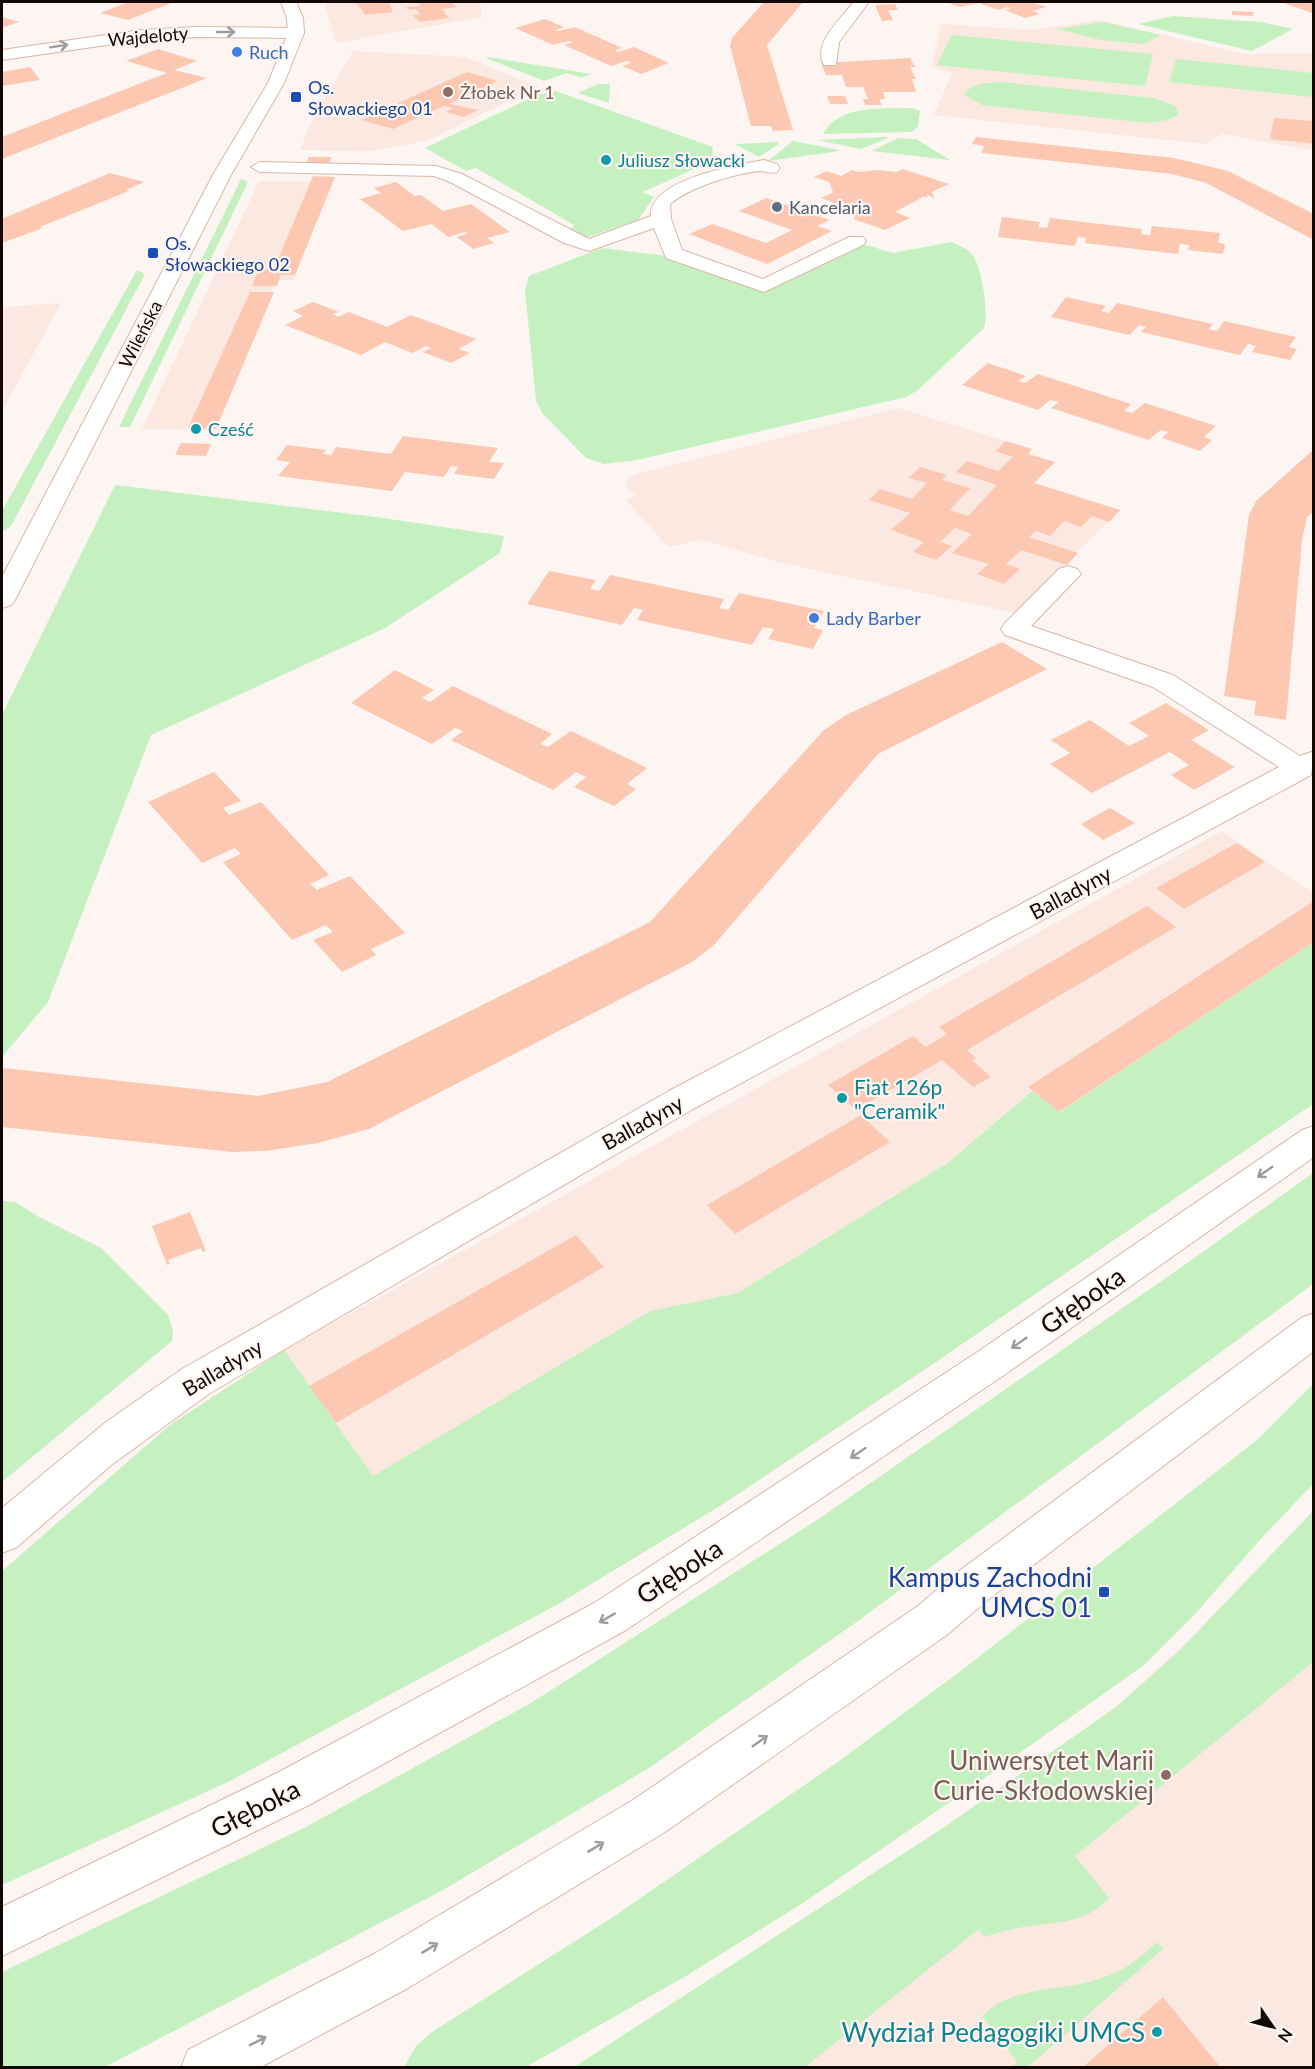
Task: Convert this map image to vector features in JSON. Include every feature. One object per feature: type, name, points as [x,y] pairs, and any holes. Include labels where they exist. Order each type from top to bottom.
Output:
[{"type":"street","points":[[290,2],[295,18],[296,33]]},
{"type":"street","points":[[830,62],[831,42],[861,2]]},
{"type":"street","name":"Wajdeloty","points":[[2,56],[141,34],[296,33]]},
{"type":"street","name":"Wileńska","points":[[2,600],[223,173],[276,83],[296,33]]},
{"type":"street","points":[[409,151],[426,169]]},
{"type":"street","points":[[771,168],[764,165],[746,169],[672,195],[660,205],[661,219],[673,254],[764,286],[856,240]]},
{"type":"street","points":[[260,167],[426,169],[456,178],[571,239],[589,245],[661,219]]},
{"type":"street","points":[[1068,574],[1014,629],[1163,681],[1307,764]]},
{"type":"street","name":"Balladyny","points":[[2,1534],[82,1462],[149,1411],[196,1381],[671,1106],[1307,764]]},
{"type":"street","name":"Głęboka","points":[[2,1932],[293,1789],[611,1616],[945,1394],[1314,1139]]},
{"type":"street","points":[[206,2067],[391,1971],[667,1803],[933,1620],[970,1588],[1314,1329]]},
{"type":"shaded area","points":[[324,2],[480,2],[482,17],[336,43]]},
{"type":"shaded area","points":[[1099,20],[1245,54],[1313,53],[1313,151],[1223,134],[1205,144],[934,115],[952,73],[932,66],[941,24],[1033,30]]},
{"type":"shaded area","points":[[353,51],[466,57],[538,87],[426,141],[369,151],[300,150],[310,125]]},
{"type":"shaded area","points":[[259,181],[330,182],[294,280],[276,280],[214,430],[142,429]]},
{"type":"shaded area","points":[[61,303],[2,411],[2,307]]},
{"type":"shaded area","points":[[898,408],[1032,449],[1029,454],[1055,462],[1034,483],[1120,510],[1016,613],[781,563],[703,540],[668,547],[626,500],[636,496],[627,487],[627,478],[639,473]]},
{"type":"shaded area","points":[[1222,831],[1313,893],[1313,943],[1060,1112],[1031,1091],[949,1162],[738,1293],[650,1311],[373,1476],[284,1350]]},
{"type":"shaded area","name":"Uniwersytet Marii Curie-Skłodowskiej","points":[[1313,1526],[1313,2067],[604,2068],[1116,1707]]},
{"type":"green space","points":[[1173,16],[1261,22],[1293,29],[1252,51],[1138,24]]},
{"type":"green space","points":[[1103,22],[1160,35],[1144,44],[1101,40],[1057,29]]},
{"type":"green space","points":[[952,35],[1153,54],[1145,86],[937,65]]},
{"type":"green space","points":[[486,58],[591,74],[582,78],[567,73],[544,81]]},
{"type":"green space","points":[[1176,59],[1313,73],[1313,97],[1169,82]]},
{"type":"green space","points":[[1000,82],[1154,98],[1176,106],[1178,115],[1167,120],[1148,123],[982,105],[965,95],[967,90],[980,84]]},
{"type":"green space","points":[[598,84],[610,84],[609,103],[578,93]]},
{"type":"green space","points":[[556,91],[713,147],[711,165],[697,164],[694,169],[643,192],[654,197],[638,220],[588,237],[568,233],[574,225],[476,168],[466,171],[425,148],[537,95]]},
{"type":"green space","points":[[912,108],[920,111],[918,127],[911,132],[823,134],[830,124],[850,113],[862,110]]},
{"type":"green space","points":[[887,137],[861,149],[817,140]]},
{"type":"green space","points":[[898,138],[916,139],[950,160],[872,151]]},
{"type":"green space","points":[[793,141],[834,149],[840,151],[768,161]]},
{"type":"green space","points":[[778,142],[779,144],[759,157],[735,144]]},
{"type":"green space","points":[[241,179],[248,182],[130,427],[119,427]]},
{"type":"green space","points":[[952,242],[968,250],[976,260],[985,301],[984,328],[918,390],[906,397],[637,460],[604,464],[586,458],[543,414],[536,401],[525,291],[529,276],[602,248],[667,256],[762,292],[863,244],[893,253]]},
{"type":"green space","points":[[137,270],[145,274],[11,526],[2,532],[2,511]]},
{"type":"green space","points":[[115,485],[376,517],[504,536],[500,553],[385,628],[151,735],[48,1002],[2,1057],[2,715]]},
{"type":"green space","points":[[1313,943],[1313,1104],[930,1366],[720,1506],[560,1603],[228,1782],[2,1885],[2,1571],[170,1425],[284,1350],[373,1476],[650,1311],[738,1293],[949,1162],[1032,1091],[1060,1112]]},
{"type":"green space","points":[[1313,1173],[1313,1284],[858,1621],[649,1768],[443,1890],[105,2067],[2,2067],[2,1972],[304,1828],[531,1703],[820,1518]]},
{"type":"green space","points":[[2,1201],[15,1202],[39,1217],[101,1248],[168,1315],[173,1331],[172,1341],[2,1482]]},
{"type":"green space","points":[[1313,1384],[1313,1484],[1195,1614],[1144,1665],[803,1903],[686,1976],[526,2067],[404,2067],[416,2046],[432,2032],[613,1917],[835,1764],[962,1670],[1257,1440]]},
{"type":"green space","points":[[1313,1511],[1313,1662],[1075,1856],[1109,1898],[1101,1906],[1083,1916],[1063,1922],[1018,1928],[984,1937],[979,1929],[805,2067],[574,2067],[946,1826],[1116,1707],[1176,1654]]},
{"type":"green space","points":[[1157,1942],[1163,1949],[1028,2067],[1012,2067],[1017,2062],[982,2016],[995,2006],[1023,1994],[1084,1983],[1116,1973]]},
{"type":"building","points":[[129,2],[174,2],[128,20],[100,13]]},
{"type":"building","points":[[351,2],[389,2],[393,12],[365,15],[358,5]]},
{"type":"building","points":[[417,2],[451,2],[456,7],[442,9],[449,18],[420,22],[413,15],[420,14],[416,9],[409,10],[406,7],[421,6]]},
{"type":"building","points":[[764,2],[803,2],[767,45],[793,130],[773,131],[771,126],[751,126],[730,46],[732,38]]},
{"type":"building","points":[[946,2],[1031,2],[1046,7],[1032,11],[1040,14],[1025,18],[1005,10],[1011,9],[1008,7],[998,10],[979,3],[960,7]]},
{"type":"building","points":[[1281,2],[1314,2],[1314,12],[1312,13]]},
{"type":"building","points":[[895,4],[898,10],[888,10],[893,20],[882,21],[875,5]]},
{"type":"building","points":[[1232,11],[1254,12],[1253,16],[1232,15]]},
{"type":"building","points":[[2,17],[19,22],[2,28]]},
{"type":"building","points":[[545,19],[564,27],[556,30],[575,27],[622,48],[615,50],[618,52],[634,47],[669,63],[641,74],[622,66],[631,63],[627,61],[611,66],[564,45],[573,42],[553,45],[515,28]]},
{"type":"building","points":[[158,49],[197,61],[174,70],[207,78],[2,159],[2,137],[167,73],[126,61]]},
{"type":"building","points":[[910,58],[915,67],[910,67],[916,79],[912,79],[916,92],[883,92],[885,99],[879,99],[882,105],[865,105],[863,99],[868,99],[863,87],[846,87],[842,75],[826,75],[821,63]]},
{"type":"building","points":[[30,67],[40,80],[2,86],[2,72]]},
{"type":"building","name":"Żłobek Nr 1","points":[[467,72],[498,81],[449,104],[478,110],[463,117],[446,112],[453,108],[444,106],[393,129],[361,120]]},
{"type":"building","points":[[827,96],[845,96],[848,104],[830,104]]},
{"type":"building","points":[[1274,118],[1314,121],[1314,144],[1270,139]]},
{"type":"building","points":[[976,137],[1174,158],[1228,171],[1314,214],[1314,240],[1206,183],[1172,174],[981,153],[984,146],[972,144]]},
{"type":"building","points":[[309,157],[332,157],[329,164],[306,164]]},
{"type":"building","points":[[903,169],[949,184],[932,192],[934,198],[927,194],[928,197],[923,197],[895,212],[910,218],[885,230],[853,219],[856,217],[831,204],[835,203],[821,198],[833,192],[829,182],[814,177],[827,171],[841,176],[852,170],[897,172]]},
{"type":"building","points":[[110,173],[144,182],[126,190],[129,191],[40,227],[43,228],[2,243],[2,219]]},
{"type":"building","points":[[313,176],[335,177],[295,275],[281,275],[277,286],[252,286],[259,269],[274,269]]},
{"type":"building","points":[[396,182],[415,196],[421,195],[443,211],[471,204],[510,232],[487,238],[494,243],[473,249],[457,237],[467,234],[465,232],[448,237],[432,224],[403,231],[360,199],[381,193],[374,188]]},
{"type":"building","points":[[766,198],[830,220],[817,226],[832,231],[767,264],[689,234],[712,224],[766,243],[792,230],[739,211]]},
{"type":"building","points":[[1002,217],[1040,222],[1038,227],[1047,228],[1050,218],[1142,229],[1141,234],[1150,235],[1152,226],[1220,233],[1218,243],[1225,244],[1223,254],[1188,250],[1189,245],[1180,244],[1178,254],[1085,243],[1086,238],[1078,237],[1075,246],[998,237]]},
{"type":"building","points":[[250,292],[274,292],[216,429],[188,428]]},
{"type":"building","points":[[1066,297],[1106,306],[1101,311],[1109,313],[1117,303],[1213,324],[1209,329],[1217,331],[1224,321],[1296,337],[1289,347],[1297,349],[1290,360],[1252,352],[1256,346],[1248,344],[1240,355],[1141,332],[1146,327],[1139,325],[1130,335],[1051,317]]},
{"type":"building","points":[[313,302],[339,312],[333,314],[338,317],[349,312],[387,327],[411,315],[476,339],[459,349],[470,353],[451,363],[422,352],[431,348],[426,346],[412,353],[385,342],[361,355],[285,325],[303,316],[293,311]]},
{"type":"building","points":[[988,363],[1026,376],[1019,381],[1025,383],[1038,374],[1131,404],[1124,411],[1132,413],[1145,403],[1216,426],[1204,437],[1212,440],[1200,451],[1162,438],[1168,432],[1161,430],[1148,440],[1051,408],[1059,402],[1050,400],[1038,410],[962,385]]},
{"type":"building","points":[[403,436],[498,448],[489,462],[504,463],[494,479],[454,474],[458,467],[451,466],[444,477],[405,472],[392,491],[278,476],[290,462],[276,460],[287,445],[326,450],[323,454],[331,455],[336,447],[391,454]]},
{"type":"building","points":[[1006,441],[1032,449],[1028,454],[1055,462],[1034,483],[1120,510],[1109,522],[1092,516],[1081,527],[1064,521],[1050,536],[1036,531],[1029,537],[1078,553],[1067,565],[1021,550],[1006,564],[1020,569],[1004,584],[977,574],[989,564],[952,553],[972,534],[955,528],[940,542],[952,546],[936,560],[913,552],[924,542],[891,530],[910,513],[869,500],[880,489],[912,499],[927,483],[909,478],[920,467],[947,475],[942,480],[970,488],[950,510],[968,516],[997,485],[956,472],[967,461],[998,471],[1013,457],[995,451]]},
{"type":"building","points":[[181,443],[211,444],[206,456],[175,455]]},
{"type":"building","points":[[1314,449],[1314,511],[1307,517],[1302,540],[1286,720],[1254,715],[1256,701],[1224,696],[1249,515],[1256,501]]},
{"type":"building","points":[[549,571],[596,580],[590,589],[599,591],[610,575],[724,599],[719,608],[728,610],[739,593],[824,611],[814,628],[823,630],[813,649],[768,639],[774,629],[763,627],[752,645],[637,620],[643,610],[634,608],[622,625],[527,604]]},
{"type":"building","points":[[1002,642],[1047,669],[878,754],[713,946],[692,962],[369,1129],[318,1143],[266,1151],[232,1152],[2,1127],[2,1072],[4,1068],[258,1096],[327,1082],[650,922],[824,730],[846,715]]},
{"type":"building","points":[[395,670],[434,690],[422,698],[430,702],[453,686],[552,734],[540,744],[548,747],[571,731],[647,768],[627,784],[636,789],[614,806],[574,787],[586,777],[576,772],[553,790],[451,740],[463,731],[455,728],[432,744],[351,703]]},
{"type":"building","points":[[1166,703],[1209,730],[1191,740],[1235,767],[1194,790],[1171,775],[1189,765],[1170,752],[1092,793],[1050,764],[1070,753],[1051,740],[1090,720],[1129,746],[1149,736],[1129,723]]},
{"type":"building","points":[[214,772],[241,801],[223,808],[229,815],[261,802],[329,875],[310,884],[317,890],[350,876],[405,933],[371,949],[376,955],[342,972],[313,940],[333,932],[326,925],[292,940],[223,862],[241,854],[235,848],[202,863],[148,802]]},
{"type":"building","points":[[1110,808],[1135,823],[1103,840],[1081,824]]},
{"type":"building","points":[[1237,843],[1265,862],[1184,909],[1156,888]]},
{"type":"building","points":[[1314,901],[1314,942],[1059,1112],[1028,1087]]},
{"type":"building","points":[[1147,906],[1176,927],[967,1050],[976,1058],[972,1060],[991,1077],[973,1087],[942,1060],[856,1110],[828,1085],[913,1036],[926,1047],[947,1034],[939,1027]]},
{"type":"building","points":[[861,1115],[890,1142],[735,1234],[707,1205]]},
{"type":"building","points":[[190,1212],[206,1251],[203,1252],[201,1248],[168,1260],[170,1264],[167,1265],[152,1226]]},
{"type":"building","points":[[576,1235],[604,1267],[336,1423],[309,1386]]},
{"type":"building","name":"Wydział Pedagogiki UMCS","points":[[1163,1997],[1221,2068],[1082,2068]]},
{"type":"place","name":"Ruch","points":[[237,52]]},
{"type":"place","name":"Żłobek Nr 1","points":[[448,92]]},
{"type":"place","name":"Os. Słowackiego 01","points":[[296,97]]},
{"type":"place","name":"Juliusz Słowacki","points":[[606,160]]},
{"type":"place","name":"Kancelaria","points":[[777,207]]},
{"type":"place","name":"Os. Słowackiego 02","points":[[153,253]]},
{"type":"place","name":"Cześć","points":[[196,429]]},
{"type":"place","name":"Lady Barber","points":[[814,618]]},
{"type":"place","name":"Fiat 126p \"Ceramik\"","points":[[842,1098]]},
{"type":"place","name":"Kampus Zachodni UMCS 01","points":[[1104,1592]]},
{"type":"place","name":"Uniwersytet Marii Curie-Skłodowskiej","points":[[1166,1775]]},
{"type":"place","name":"Wydział Pedagogiki UMCS","points":[[1157,2032]]}]
